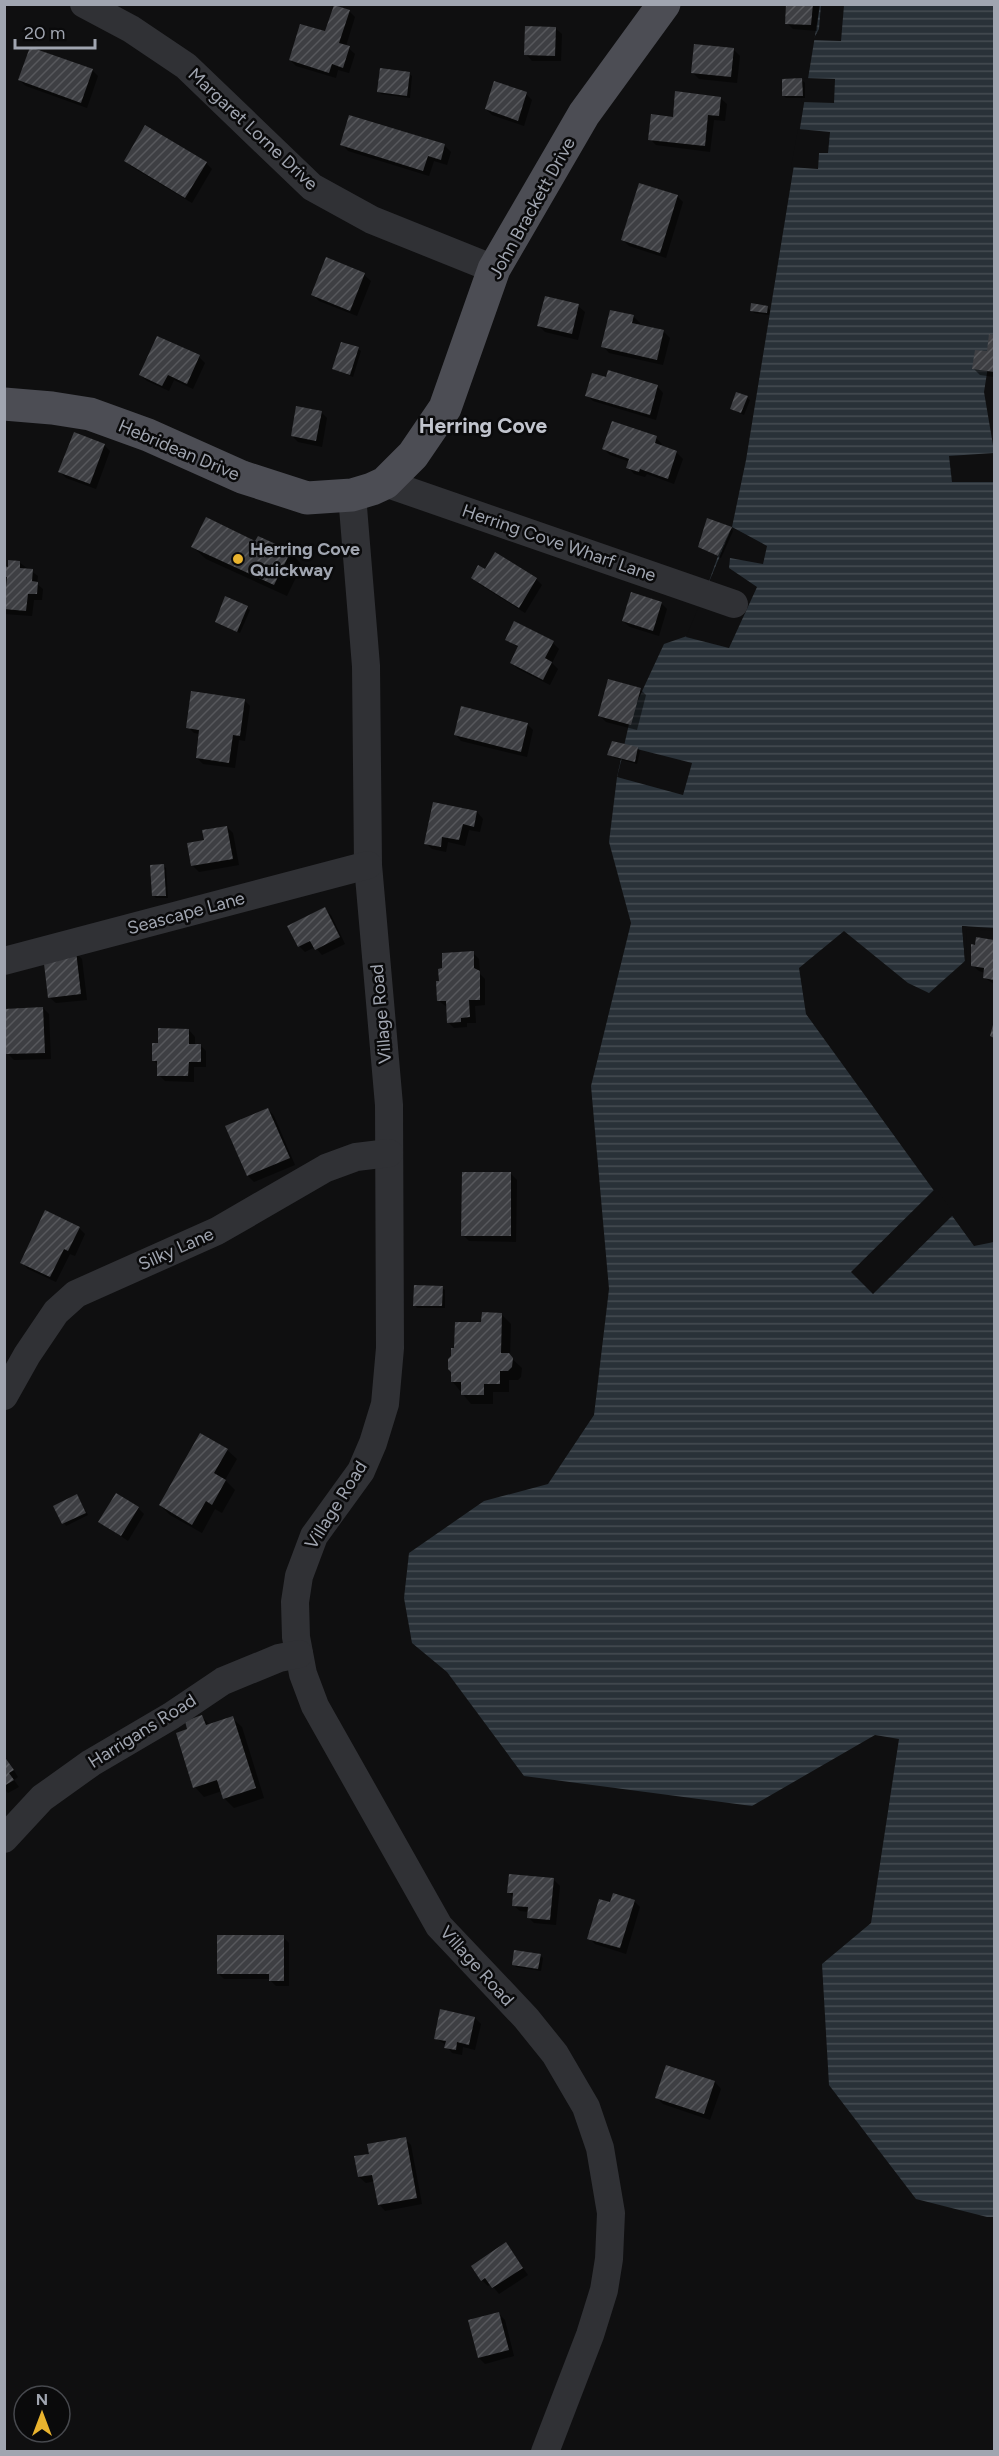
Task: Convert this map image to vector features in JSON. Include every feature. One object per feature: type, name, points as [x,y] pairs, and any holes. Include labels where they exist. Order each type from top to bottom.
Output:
[{"type":"main road","name":"John Brackett Drive","points":[[352,495],[385,483],[413,455],[445,408],[494,269],[584,114],[664,4]]},
{"type":"main road","name":"Hebridean Drive","points":[[4,404],[90,414],[148,435],[242,477],[298,495],[330,498],[352,495]]},
{"type":"street","name":"Margaret Lorne Drive","points":[[84,4],[131,29],[186,66],[214,90],[312,188],[372,220],[494,269]]},
{"type":"street","name":"Herring Cove Wharf Lane","points":[[385,483],[734,604]]},
{"type":"street","name":"Village Road","points":[[352,495],[366,666],[368,866],[389,1105],[391,1324],[386,1404],[374,1443],[361,1471],[323,1521],[303,1559],[295,1602],[295,1628],[303,1674],[322,1722],[439,1926],[526,2018],[555,2054],[586,2107],[600,2148],[611,2213],[609,2259],[604,2290],[590,2335],[545,2451]]},
{"type":"street","name":"Seascape Lane","points":[[4,961],[368,866]]},
{"type":"street","name":"Silky Lane","points":[[4,1396],[27,1355],[56,1312],[76,1294],[217,1231],[326,1168],[356,1157],[389,1153]]},
{"type":"street","name":"Harrigans Road","points":[[4,1839],[42,1798],[91,1763],[171,1716],[223,1681],[279,1658],[299,1654]]},
{"type":"shaded area","points":[[820,5],[994,5],[994,328],[984,392],[994,451],[994,928],[962,926],[965,961],[929,993],[908,983],[844,931],[799,968],[806,1014],[974,1246],[994,1242],[994,2217],[916,2199],[829,2085],[822,1964],[871,1923],[899,1739],[875,1735],[752,1806],[524,1776],[447,1672],[412,1643],[404,1598],[409,1553],[484,1501],[548,1484],[594,1415],[609,1289],[591,1086],[631,923],[609,842],[617,777],[631,715],[664,644],[690,635],[718,556],[732,527],[746,460]]},
{"type":"pier","points":[[821,5],[844,5],[841,41],[813,40],[819,29]]},
{"type":"pier","points":[[805,78],[835,79],[834,103],[801,102]]},
{"type":"pier","points":[[798,129],[830,132],[828,153],[819,153],[818,169],[791,167]]},
{"type":"pier","points":[[994,453],[994,482],[952,482],[949,456]]},
{"type":"pier","points":[[732,527],[767,546],[763,564],[730,558],[729,568],[757,587],[729,648],[686,637]]},
{"type":"pier","points":[[625,746],[692,763],[683,795],[617,777]]},
{"type":"pier","points":[[962,926],[994,931],[966,929],[967,962],[957,972],[965,961]]},
{"type":"pier","points":[[936,1188],[954,1214],[873,1294],[851,1272]]},
{"type":"building","points":[[786,4],[813,4],[811,25],[785,24]]},
{"type":"building","points":[[334,5],[350,10],[339,43],[350,46],[343,68],[332,64],[329,73],[289,60],[300,24],[325,31]]},
{"type":"building","points":[[525,26],[556,27],[555,56],[524,55]]},
{"type":"building","points":[[694,44],[734,48],[731,77],[691,73]]},
{"type":"building","points":[[30,47],[93,69],[81,103],[18,80]]},
{"type":"building","points":[[380,68],[410,72],[407,96],[377,92]]},
{"type":"building","points":[[802,78],[803,96],[782,96],[782,79]]},
{"type":"building","points":[[494,81],[527,92],[518,121],[485,109]]},
{"type":"building","points":[[675,91],[721,97],[719,116],[708,115],[705,146],[648,140],[651,114],[673,117]]},
{"type":"building","points":[[349,115],[445,144],[441,160],[428,156],[423,171],[340,145]]},
{"type":"building","points":[[145,125],[207,162],[185,198],[124,161]]},
{"type":"building","points":[[639,183],[678,195],[660,253],[621,240]]},
{"type":"building","points":[[326,257],[365,273],[350,311],[311,295]]},
{"type":"building","points":[[545,296],[579,304],[572,334],[537,326]]},
{"type":"building","points":[[751,303],[768,306],[767,313],[750,311]]},
{"type":"building","points":[[610,310],[634,315],[632,323],[664,330],[657,360],[601,347]]},
{"type":"building","points":[[989,334],[994,335],[994,372],[972,369],[975,350],[987,351]]},
{"type":"building","points":[[157,336],[200,355],[187,384],[168,375],[162,386],[139,375]]},
{"type":"building","points":[[341,342],[359,347],[350,375],[332,369]]},
{"type":"building","points":[[608,370],[658,385],[650,415],[585,396],[592,373],[606,377]]},
{"type":"building","points":[[736,392],[748,396],[741,413],[730,409]]},
{"type":"building","points":[[296,406],[322,411],[316,441],[291,436]]},
{"type":"building","points":[[612,421],[657,436],[655,443],[677,451],[668,479],[640,469],[639,472],[626,468],[629,459],[602,449]]},
{"type":"building","points":[[74,432],[105,444],[90,484],[58,472]]},
{"type":"building","points":[[206,517],[255,541],[258,536],[291,551],[274,585],[191,547]]},
{"type":"building","points":[[707,518],[732,527],[718,556],[698,547]]},
{"type":"building","points":[[495,552],[537,578],[519,608],[471,578],[478,565],[485,569]]},
{"type":"building","points":[[8,560],[20,561],[20,568],[33,569],[32,581],[38,582],[37,594],[28,594],[26,611],[4,609],[7,577],[4,577],[4,566],[8,567]]},
{"type":"building","points":[[631,592],[662,602],[653,631],[622,621]]},
{"type":"building","points":[[225,596],[248,606],[237,632],[215,622]]},
{"type":"building","points":[[514,621],[554,641],[545,658],[552,662],[543,680],[510,663],[518,646],[505,640]]},
{"type":"building","points":[[608,679],[641,688],[631,725],[598,716]]},
{"type":"building","points":[[191,691],[245,699],[240,736],[233,735],[229,763],[196,758],[199,730],[186,728]]},
{"type":"building","points":[[461,706],[528,723],[521,752],[454,735]]},
{"type":"building","points":[[612,741],[638,747],[635,762],[607,755]]},
{"type":"building","points":[[433,802],[477,811],[474,827],[463,824],[459,840],[442,837],[441,847],[424,844]]},
{"type":"building","points":[[227,826],[233,859],[191,866],[187,843],[204,840],[202,830]]},
{"type":"building","points":[[164,864],[166,896],[152,896],[150,865]]},
{"type":"building","points":[[325,907],[340,937],[315,950],[310,941],[298,947],[287,926]]},
{"type":"building","points":[[976,937],[994,940],[994,980],[983,978],[984,968],[971,966],[971,944],[975,945]]},
{"type":"building","points":[[76,951],[81,994],[48,998],[43,955]]},
{"type":"building","points":[[474,951],[474,968],[480,971],[480,1000],[469,1000],[470,1017],[461,1018],[461,1022],[447,1023],[446,1001],[437,1001],[436,981],[439,981],[438,969],[442,968],[442,953]]},
{"type":"building","points":[[43,1007],[45,1053],[6,1054],[4,1009]]},
{"type":"building","points":[[994,1021],[994,1038],[990,1036]]},
{"type":"building","points":[[158,1028],[189,1029],[189,1044],[201,1044],[201,1062],[189,1062],[188,1076],[157,1076],[157,1061],[152,1061],[152,1043],[158,1043]]},
{"type":"building","points":[[268,1108],[290,1158],[247,1176],[225,1126]]},
{"type":"building","points":[[462,1172],[511,1172],[511,1236],[461,1236]]},
{"type":"building","points":[[45,1210],[80,1227],[68,1251],[64,1249],[50,1277],[20,1263]]},
{"type":"building","points":[[414,1285],[443,1286],[442,1306],[413,1306]]},
{"type":"building","points":[[482,1312],[502,1313],[501,1353],[509,1353],[513,1358],[512,1367],[508,1371],[500,1371],[500,1384],[484,1384],[484,1395],[461,1395],[461,1382],[451,1382],[451,1372],[448,1369],[451,1348],[454,1348],[455,1322],[481,1322]]},
{"type":"building","points":[[200,1433],[228,1449],[214,1473],[226,1480],[212,1505],[206,1501],[192,1525],[159,1505]]},
{"type":"building","points":[[116,1493],[139,1507],[121,1536],[98,1522]]},
{"type":"building","points":[[77,1494],[86,1513],[62,1524],[53,1506]]},
{"type":"building","points":[[202,1715],[206,1725],[233,1716],[256,1788],[223,1799],[217,1780],[193,1788],[176,1733],[187,1729],[185,1721]]},
{"type":"building","points":[[4,1756],[14,1770],[9,1773],[14,1780],[4,1786]]},
{"type":"building","points":[[509,1874],[554,1878],[550,1920],[527,1918],[528,1907],[512,1906],[513,1893],[507,1893]]},
{"type":"building","points":[[613,1893],[635,1900],[620,1948],[587,1939],[599,1899],[610,1902]]},
{"type":"building","points":[[217,1935],[284,1935],[284,1981],[269,1981],[269,1974],[217,1974]]},
{"type":"building","points":[[514,1950],[541,1954],[538,1969],[512,1965]]},
{"type":"building","points":[[440,2009],[475,2017],[469,2045],[457,2042],[456,2050],[444,2048],[446,2041],[434,2039]]},
{"type":"building","points":[[666,2065],[715,2081],[704,2114],[655,2098]]},
{"type":"building","points":[[406,2137],[417,2198],[378,2205],[372,2175],[358,2177],[354,2156],[369,2154],[367,2144]]},
{"type":"building","points":[[506,2242],[523,2268],[492,2288],[485,2278],[481,2281],[471,2266]]},
{"type":"building","points":[[499,2312],[509,2350],[478,2358],[468,2320]]},
{"type":"place","name":"Herring Cove Quickway","points":[[238,559]]},
{"type":"district","name":"Herring Cove","points":[[483,425]]}]
